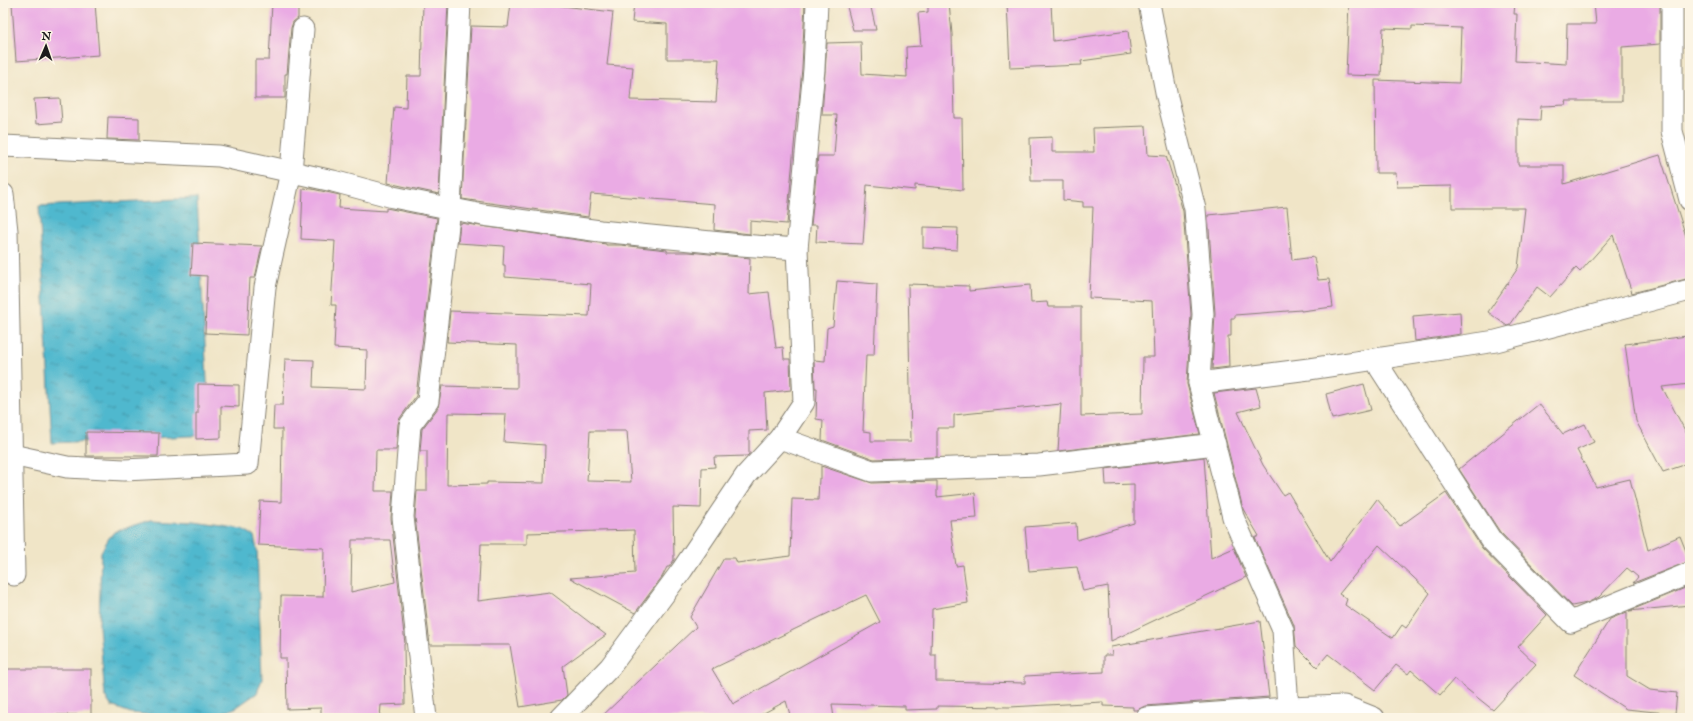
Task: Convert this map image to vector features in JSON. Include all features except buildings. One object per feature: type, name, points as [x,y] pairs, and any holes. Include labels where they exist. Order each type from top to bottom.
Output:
[{"type":"street","points":[[426,718],[403,517],[410,425],[428,401],[450,208],[460,3]]},
{"type":"street","points":[[561,718],[610,667],[682,570],[746,475],[780,438],[804,402],[797,249],[814,69],[817,3]]},
{"type":"street","points":[[1149,3],[1166,97],[1196,209],[1203,314],[1199,383],[1233,518],[1282,630],[1288,708]]},
{"type":"street","points":[[1672,3],[1672,131],[1685,167],[1690,200]]},
{"type":"street","points":[[12,455],[67,467],[124,470],[248,464],[266,287],[291,172],[303,29]]},
{"type":"street","points":[[3,146],[219,156],[332,181],[393,197],[483,215],[600,231],[797,249]]},
{"type":"street","points":[[3,194],[7,230],[14,575]]},
{"type":"street","points":[[1199,383],[1496,342],[1690,290]]},
{"type":"street","points":[[1380,368],[1491,540],[1571,622],[1690,574]]},
{"type":"street","points":[[780,438],[872,471],[1039,465],[1215,444]]},
{"type":"street","points":[[1146,718],[1288,708],[1344,706],[1374,718]]},
{"type":"water","points":[[197,198],[210,435],[52,443],[39,206]]},
{"type":"water","points":[[151,520],[194,522],[243,529],[254,536],[257,550],[262,679],[257,693],[237,707],[219,715],[184,718],[131,713],[111,706],[105,696],[99,626],[101,552],[114,532]]}]
